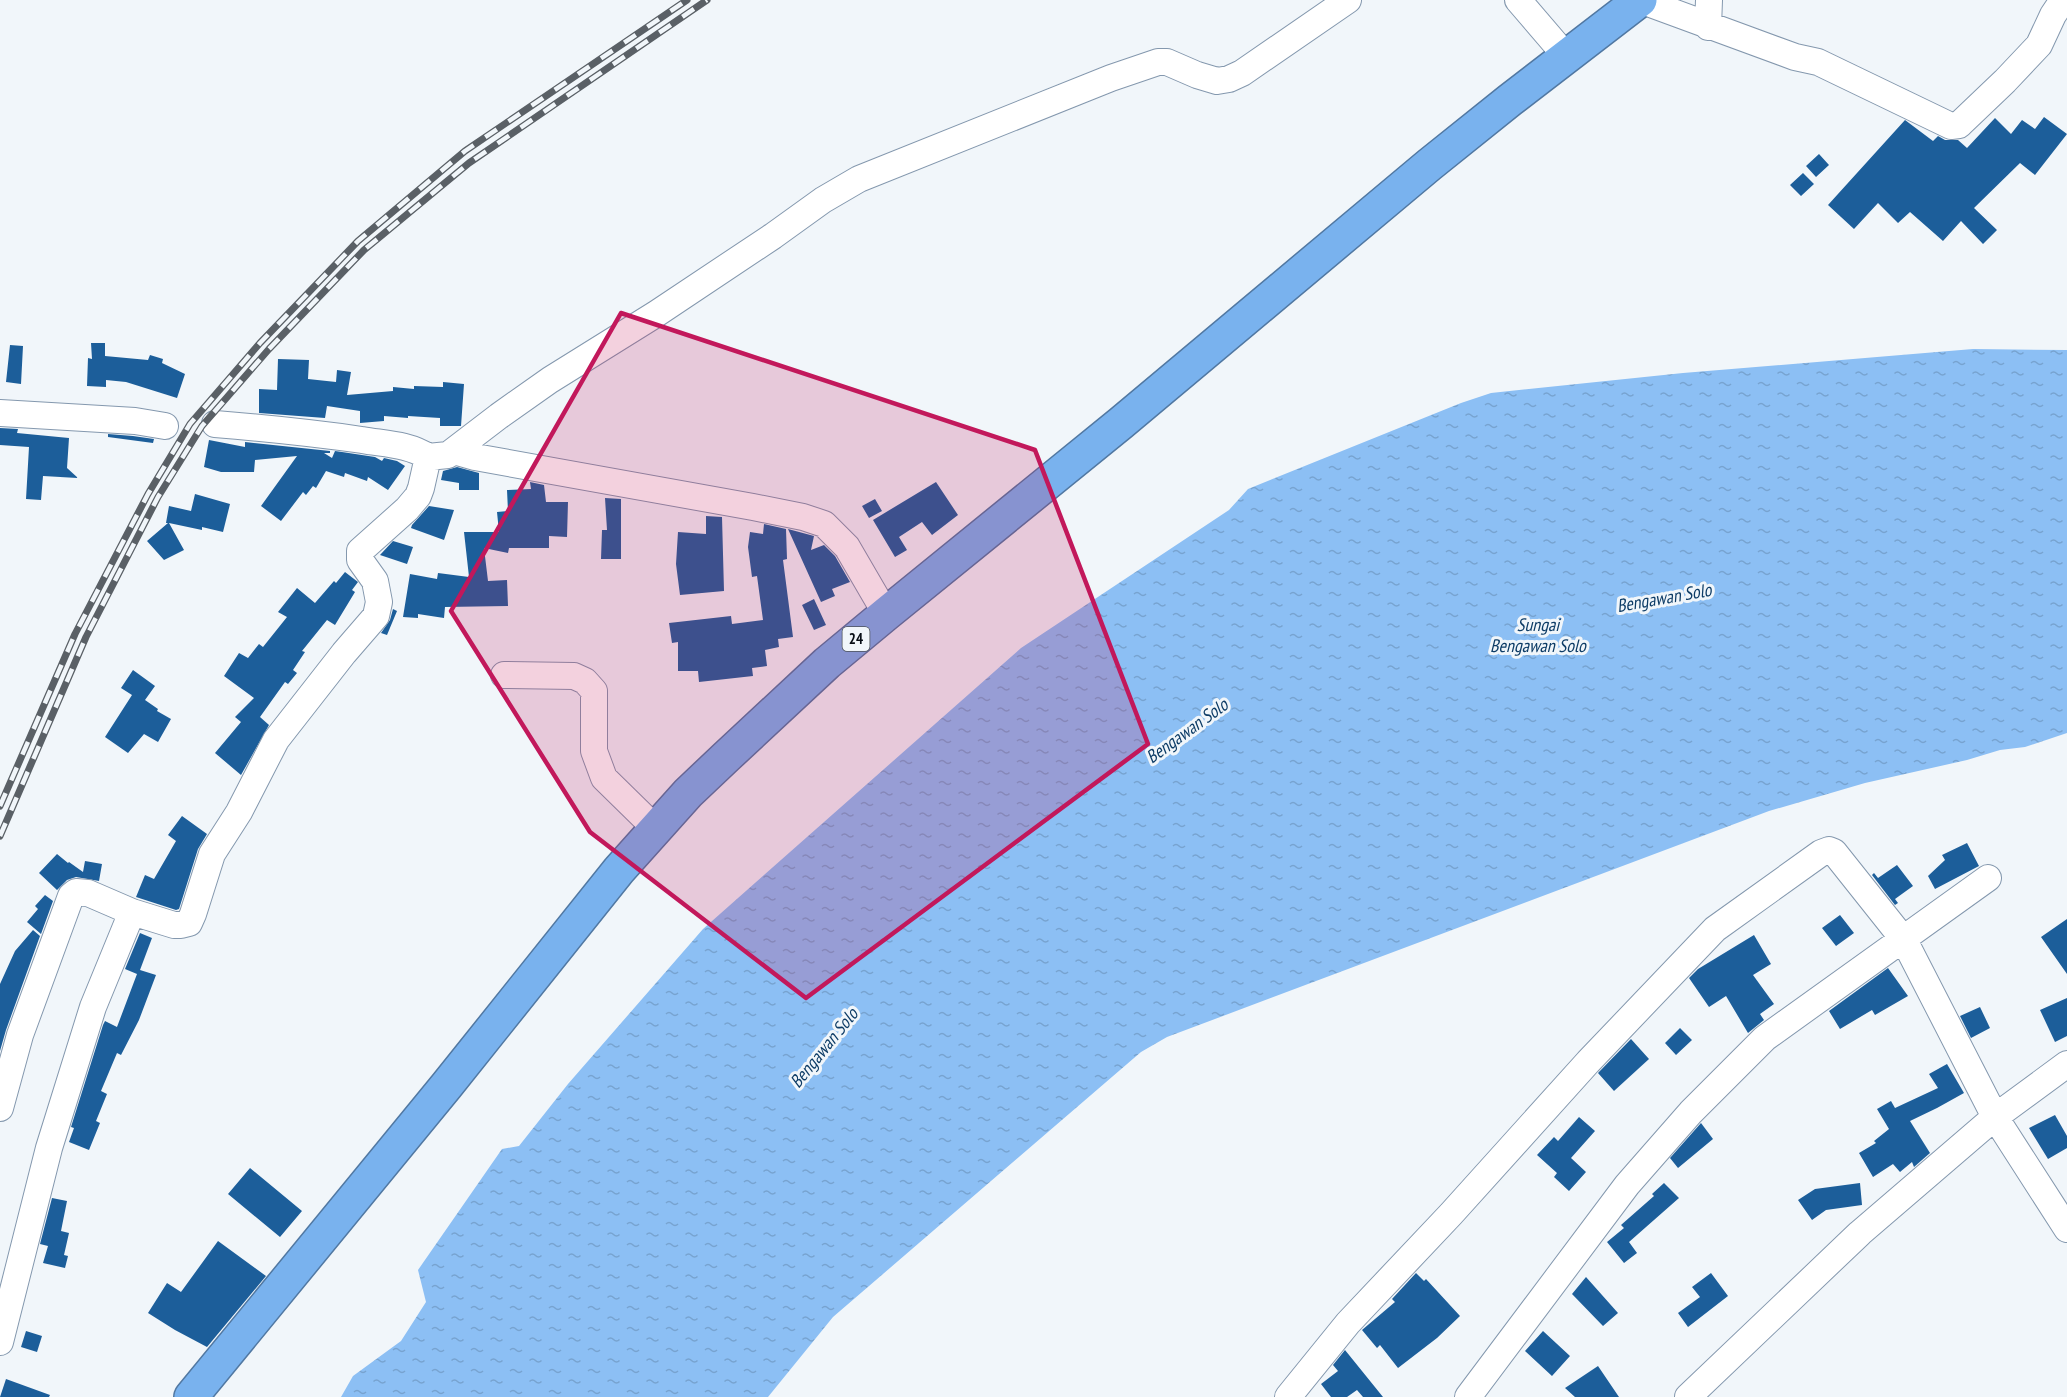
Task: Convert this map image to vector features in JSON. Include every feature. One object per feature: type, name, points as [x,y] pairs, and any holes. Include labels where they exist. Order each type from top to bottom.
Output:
[{"type":"highway","name":"24","points":[[191,1397],[620,870],[688,793],[827,663],[1121,423],[1430,165],[1640,0]]},
{"type":"street","points":[[215,424],[297,431],[389,444],[419,451],[428,457],[444,456],[550,380],[665,308],[823,200],[859,179],[1111,78],[1158,62],[1167,62],[1217,81],[1228,79],[1242,73],[1348,0]]},
{"type":"street","points":[[1518,0],[1566,56]]},
{"type":"street","points":[[1640,0],[1708,27],[1795,57],[1818,62],[1951,126],[1962,122],[2039,45],[2063,0]]},
{"type":"street","points":[[1708,27],[1709,0]]},
{"type":"street","points":[[0,413],[135,421],[165,426]]},
{"type":"street","points":[[454,451],[475,457],[763,509],[824,524],[847,547],[886,614]]},
{"type":"street","points":[[0,1108],[21,1035],[71,896],[80,892],[88,893],[132,912],[174,925],[189,923],[212,854],[239,812],[276,740],[376,616],[379,602],[375,581],[360,560],[360,551],[407,509],[418,496],[428,457]]},
{"type":"street","points":[[504,675],[574,676],[585,681],[594,691],[594,751],[603,778],[656,829]]},
{"type":"street","points":[[1288,1397],[1348,1323],[1451,1214],[1588,1062],[1715,929],[1829,850],[1834,852],[1904,940],[1995,1117],[2067,1229]]},
{"type":"street","points":[[1468,1397],[1627,1185],[1691,1112],[1765,1038],[1988,878]]},
{"type":"street","points":[[0,1342],[49,1148],[93,1006],[132,912]]},
{"type":"street","points":[[1688,1397],[1860,1233],[1995,1117],[2067,1064]]},
{"type":"highlighted area","points":[[621,313],[1035,450],[1148,744],[806,998],[590,832],[451,611]]},
{"type":"water","name":"Sungai Bengawan Solo","points":[[1973,349],[2067,350],[2067,733],[2025,747],[2000,750],[1967,760],[1865,783],[1769,811],[1167,1037],[1141,1052],[833,1317],[768,1397],[341,1397],[353,1376],[401,1341],[426,1302],[418,1270],[502,1149],[519,1146],[568,1084],[703,929],[1021,648],[1229,510],[1248,489],[1491,393],[1683,373]]},
{"type":"building","points":[[2044,117],[2067,134],[2035,175],[2020,163],[1974,208],[1997,230],[1983,244],[1961,221],[1943,241],[1910,212],[1898,223],[1878,203],[1854,229],[1828,205],[1905,120],[1933,141],[1938,136],[1945,140],[1958,140],[1967,148],[1995,118],[2011,134],[2022,120],[2035,129]]},
{"type":"building","points":[[1819,154],[1829,165],[1816,177],[1806,166]]},
{"type":"building","points":[[1803,173],[1814,184],[1801,196],[1790,185]]},
{"type":"building","points":[[91,343],[105,343],[105,356],[148,360],[150,355],[163,359],[162,363],[185,374],[177,398],[126,382],[106,380],[106,387],[87,386],[88,358],[92,359]]},
{"type":"building","points":[[10,345],[23,346],[21,384],[6,382]]},
{"type":"building","points":[[278,359],[309,360],[308,379],[336,382],[337,370],[351,372],[347,395],[393,391],[393,387],[414,389],[414,386],[443,387],[443,382],[464,384],[461,426],[440,426],[440,418],[408,416],[408,418],[384,416],[384,421],[360,423],[360,411],[327,406],[325,418],[259,413],[259,389],[277,390]]},
{"type":"building","points":[[0,428],[18,429],[17,433],[69,438],[67,468],[78,478],[43,476],[41,500],[26,499],[29,447],[0,445]]},
{"type":"building","points":[[108,434],[154,439],[153,443],[108,437]]},
{"type":"building","points":[[209,440],[245,447],[245,442],[330,451],[330,453],[324,453],[332,458],[335,451],[375,457],[382,461],[384,458],[397,461],[405,466],[388,490],[368,477],[367,481],[345,473],[344,477],[326,471],[316,488],[313,486],[306,495],[303,492],[281,521],[261,506],[297,456],[255,460],[254,472],[221,472],[204,467]]},
{"type":"building","points":[[457,467],[479,473],[479,490],[459,490],[459,483],[441,480],[443,471]]},
{"type":"building","points":[[530,482],[544,485],[546,502],[568,502],[567,537],[549,536],[549,548],[509,548],[508,553],[484,548],[488,581],[507,580],[508,606],[445,607],[444,618],[418,614],[418,618],[403,617],[410,574],[437,579],[438,573],[469,577],[464,532],[499,532],[497,512],[508,511],[507,490],[531,489]]},
{"type":"building","points":[[936,482],[958,515],[932,535],[922,522],[899,537],[907,550],[895,557],[873,520]]},
{"type":"building","points":[[195,494],[230,504],[223,532],[169,523],[184,550],[164,560],[147,541],[168,523],[166,523],[169,506],[191,511]]},
{"type":"building","points":[[605,498],[621,499],[621,559],[601,559],[602,530],[607,530]]},
{"type":"building","points":[[875,499],[882,511],[869,518],[862,506]]},
{"type":"building","points":[[429,506],[454,510],[444,540],[411,528]]},
{"type":"building","points":[[706,516],[722,517],[724,591],[680,595],[676,564],[678,532],[706,534]]},
{"type":"building","points":[[764,524],[786,529],[787,559],[783,560],[793,637],[778,639],[779,647],[765,650],[767,666],[752,668],[753,676],[699,682],[698,671],[678,671],[678,642],[672,643],[669,623],[731,616],[732,624],[763,620],[757,576],[752,577],[748,547],[750,532],[763,534]]},
{"type":"building","points":[[788,529],[814,536],[811,550],[824,545],[835,556],[850,582],[832,589],[835,596],[821,602]]},
{"type":"building","points":[[393,541],[413,547],[407,564],[380,555]]},
{"type":"building","points":[[345,572],[358,582],[352,590],[355,592],[335,625],[327,620],[302,651],[305,652],[293,670],[297,673],[288,684],[285,682],[260,717],[269,725],[241,775],[215,753],[241,722],[235,717],[254,698],[224,676],[239,653],[248,658],[259,644],[263,647],[287,617],[278,612],[297,588],[315,603]]},
{"type":"building","points":[[814,599],[826,625],[814,630],[802,605]]},
{"type":"building","points":[[393,609],[397,611],[387,635],[381,633],[390,620]]},
{"type":"building","points":[[133,670],[155,686],[145,700],[158,709],[157,711],[171,719],[158,742],[144,734],[128,753],[105,737],[132,695],[121,688]]},
{"type":"building","points":[[182,816],[207,834],[198,849],[179,909],[176,910],[136,897],[145,875],[154,879],[176,841],[168,835]]},
{"type":"building","points":[[1967,843],[1979,866],[1935,889],[1928,876],[1945,860],[1942,855]]},
{"type":"building","points":[[57,854],[83,872],[85,861],[102,864],[99,881],[76,877],[67,880],[57,890],[39,873]]},
{"type":"building","points":[[1897,865],[1913,886],[1895,899],[1898,903],[1895,905],[1872,875],[1874,873],[1878,878]]},
{"type":"building","points":[[45,895],[53,901],[41,934],[27,922],[38,909],[35,906]]},
{"type":"building","points":[[1840,915],[1854,933],[1836,946],[1822,928]]},
{"type":"building","points":[[2067,919],[2067,974],[2041,937]]},
{"type":"building","points":[[33,930],[40,936],[0,1051],[0,984],[15,951]]},
{"type":"building","points":[[140,933],[152,938],[140,970],[156,975],[139,1020],[121,1055],[117,1053],[101,1091],[107,1094],[96,1121],[100,1123],[89,1150],[69,1142],[74,1128],[71,1127],[103,1025],[105,1021],[117,1027],[137,974],[125,969]]},
{"type":"building","points":[[1754,935],[1771,964],[1753,975],[1774,1004],[1760,1014],[1764,1020],[1748,1033],[1726,996],[1709,1007],[1689,978],[1698,969]]},
{"type":"building","points":[[1888,968],[1908,996],[1875,1015],[1872,1010],[1840,1029],[1829,1011]]},
{"type":"building","points":[[2067,998],[2067,1036],[2055,1042],[2040,1010]]},
{"type":"building","points":[[1980,1007],[1990,1028],[1971,1038],[1960,1016]]},
{"type":"building","points":[[1680,1028],[1692,1040],[1676,1055],[1665,1043]]},
{"type":"building","points":[[1631,1039],[1649,1059],[1614,1091],[1598,1073]]},
{"type":"building","points":[[1947,1064],[1964,1093],[1910,1121],[1930,1153],[1914,1167],[1912,1162],[1900,1172],[1893,1164],[1873,1177],[1859,1153],[1876,1143],[1874,1141],[1889,1129],[1877,1109],[1891,1101],[1895,1108],[1938,1088],[1929,1074]]},
{"type":"building","points":[[2055,1115],[2067,1136],[2067,1148],[2048,1159],[2029,1128]]},
{"type":"building","points":[[1579,1117],[1595,1131],[1571,1158],[1586,1172],[1569,1191],[1554,1177],[1557,1173],[1537,1155],[1554,1137],[1558,1141]]},
{"type":"building","points":[[1701,1123],[1713,1139],[1678,1168],[1670,1158]]},
{"type":"building","points":[[250,1168],[302,1211],[280,1237],[228,1194]]},
{"type":"building","points":[[1664,1183],[1679,1198],[1629,1242],[1637,1253],[1624,1263],[1607,1242],[1624,1228],[1621,1225],[1654,1196],[1652,1194]]},
{"type":"building","points":[[1860,1183],[1862,1205],[1826,1210],[1812,1220],[1798,1200],[1815,1189]]},
{"type":"building","points":[[52,1198],[67,1201],[61,1231],[69,1233],[64,1255],[68,1256],[65,1268],[43,1263],[48,1246],[40,1244]]},
{"type":"building","points":[[218,1241],[266,1276],[207,1347],[148,1313],[167,1283],[181,1292]]},
{"type":"building","points":[[1416,1273],[1424,1281],[1426,1279],[1460,1316],[1437,1338],[1398,1368],[1380,1345],[1377,1348],[1362,1330],[1395,1302],[1392,1299]]},
{"type":"building","points":[[1711,1273],[1728,1296],[1688,1327],[1678,1313],[1700,1297],[1692,1287]]},
{"type":"building","points":[[1586,1277],[1618,1313],[1603,1326],[1572,1294]]},
{"type":"building","points":[[26,1331],[42,1336],[37,1352],[21,1347]]},
{"type":"building","points":[[1543,1331],[1570,1356],[1552,1376],[1525,1351]]},
{"type":"building","points":[[1345,1350],[1383,1397],[1363,1397],[1357,1390],[1347,1397],[1331,1397],[1321,1384],[1338,1371],[1333,1365]]},
{"type":"building","points":[[1598,1366],[1619,1397],[1575,1397],[1565,1388]]},
{"type":"building","points":[[6,1379],[50,1395],[49,1397],[0,1397]]},
{"type":"railway","points":[[0,806],[75,634],[148,494],[190,424],[260,343],[358,241],[465,151],[687,0]]},
{"type":"railway","points":[[0,836],[86,637],[158,497],[202,426],[269,349],[364,250],[469,163],[707,0]]},
{"type":"water label","name":"Bengawan Solo","points":[[1664,598]]},
{"type":"water label","name":"Bengawan Solo","points":[[1187,731]]},
{"type":"water label","name":"Bengawan Solo","points":[[824,1048]]}]
